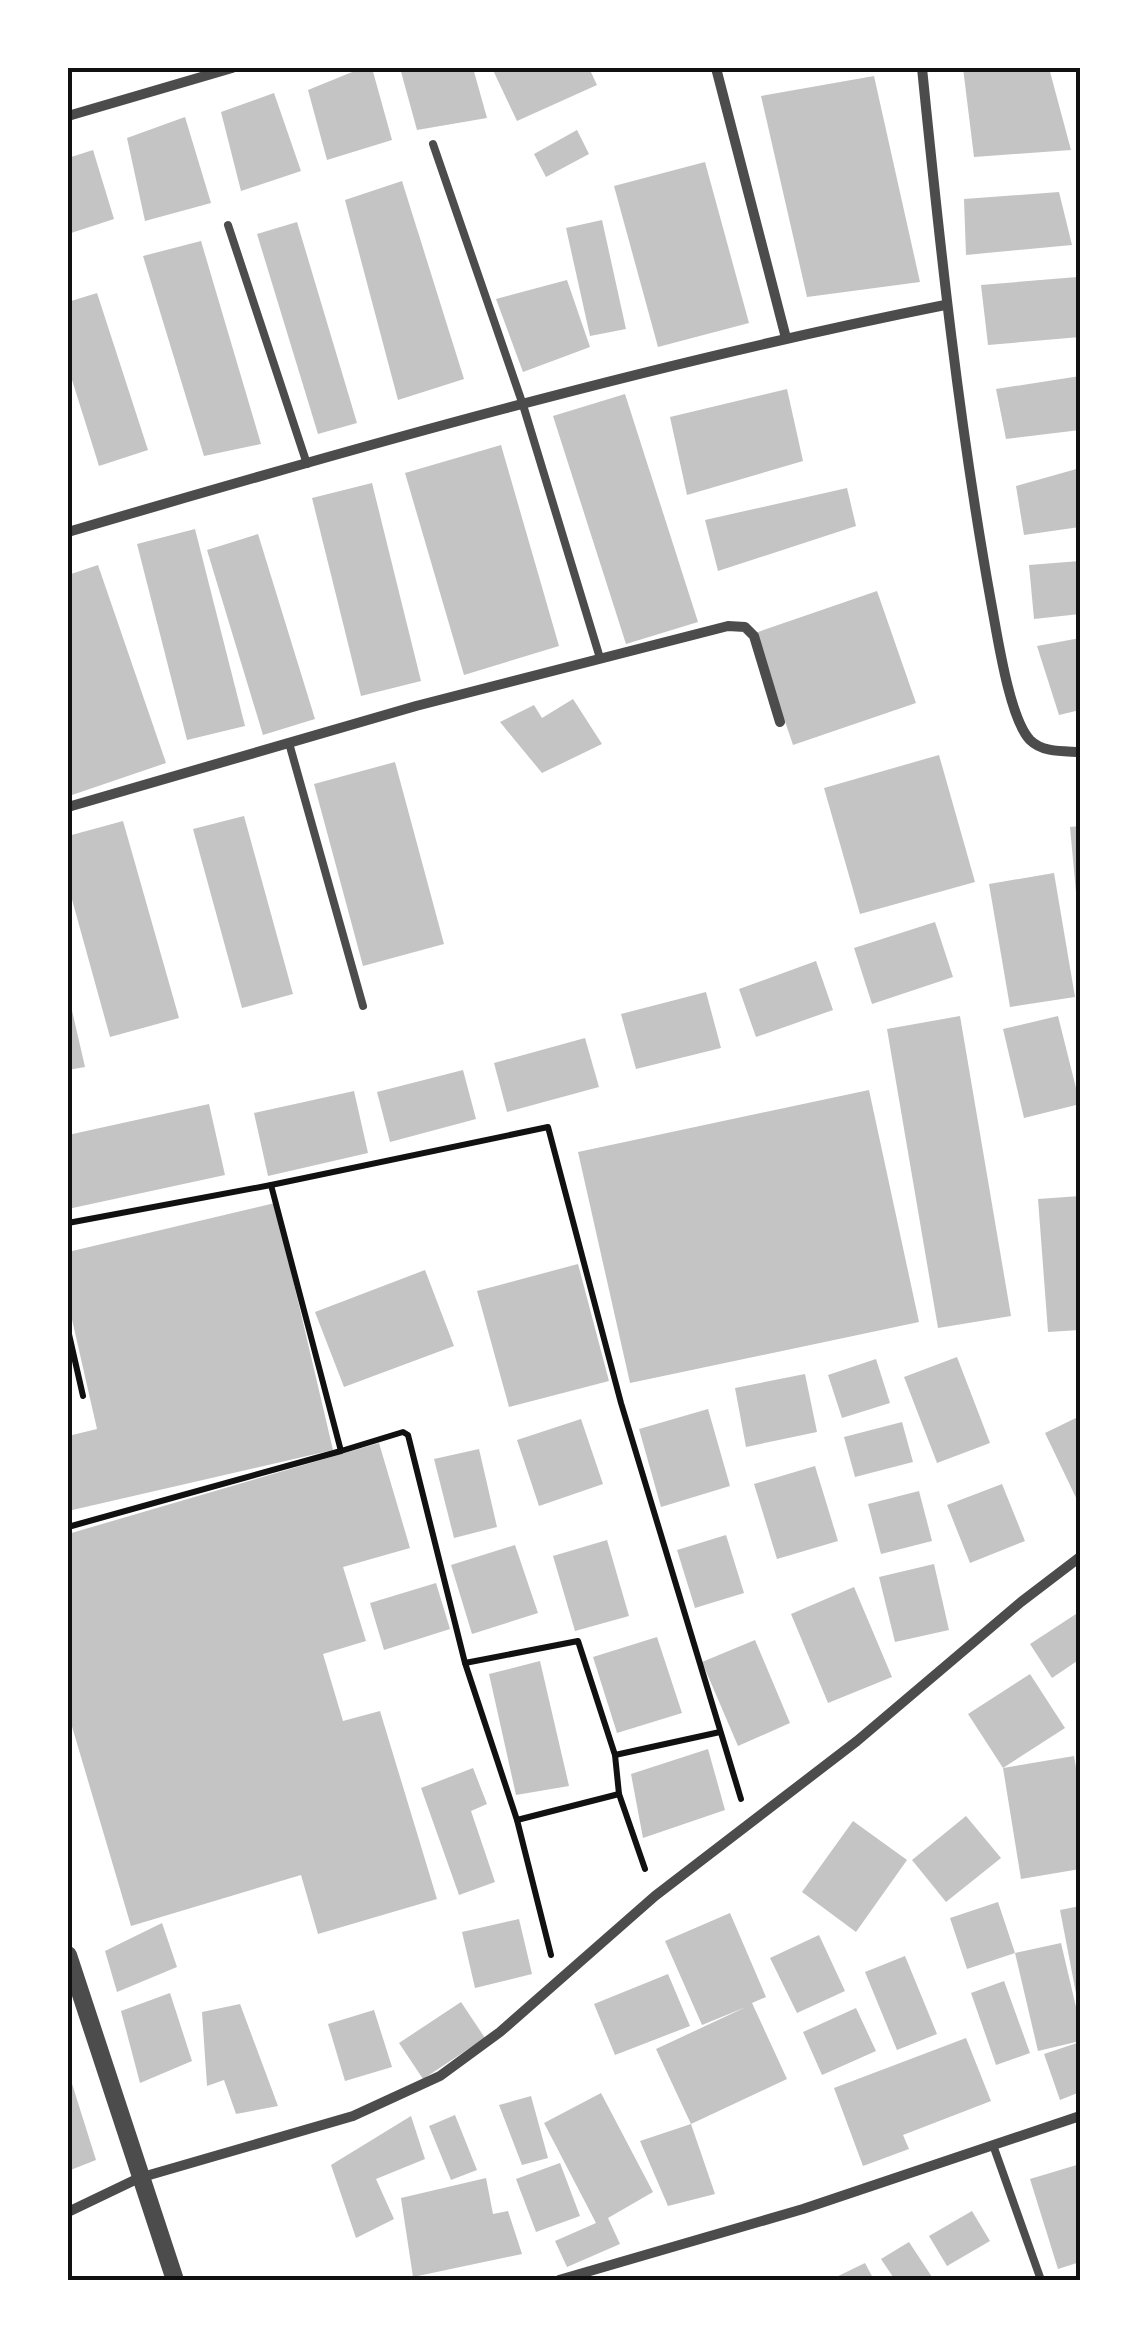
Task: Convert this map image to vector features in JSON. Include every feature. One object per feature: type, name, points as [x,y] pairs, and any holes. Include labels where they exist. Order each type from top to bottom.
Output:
[{"type":"street","points":[[68,116],[232,68]]},
{"type":"street","points":[[716,68],[786,338]]},
{"type":"street","points":[[922,68],[945,305],[977,524],[1002,659],[1015,709],[1030,740],[1050,750],[1080,752]]},
{"type":"street","points":[[68,532],[523,405],[786,338],[945,305]]},
{"type":"street","points":[[68,807],[289,743],[728,626],[745,626],[757,642],[780,722]]},
{"type":"street","points":[[68,2212],[139,2178],[353,2116],[440,2076],[467,2059],[655,1896],[857,1741],[1080,1556]]},
{"type":"street","points":[[68,1956],[175,2280]]},
{"type":"street","points":[[560,2280],[803,2209],[1080,2116]]},
{"type":"lane","points":[[433,144],[523,405],[600,658]]},
{"type":"lane","points":[[228,225],[307,464]]},
{"type":"lane","points":[[289,743],[363,1006]]},
{"type":"lane","points":[[993,2144],[1040,2280]]},
{"type":"path","points":[[68,1223],[548,1128],[622,1402],[748,1824]]},
{"type":"path","points":[[271,1185],[341,1451]]},
{"type":"path","points":[[68,1330],[83,1396]]},
{"type":"path","points":[[68,1527],[403,1432],[408,1435],[465,1663],[517,1820],[558,1982]]},
{"type":"path","points":[[465,1663],[578,1640],[615,1754],[619,1794],[655,1896]]},
{"type":"path","points":[[615,1754],[720,1732]]},
{"type":"path","points":[[517,1820],[619,1794]]},
{"type":"building","points":[[362,68],[372,68],[392,140],[327,160],[308,90]]},
{"type":"building","points":[[400,68],[473,68],[487,118],[417,130]]},
{"type":"building","points":[[492,68],[589,68],[597,85],[517,121]]},
{"type":"building","points":[[963,68],[1049,68],[1071,150],[974,157]]},
{"type":"building","points":[[874,76],[920,282],[807,297],[761,96]]},
{"type":"building","points":[[274,93],[301,171],[241,191],[221,112]]},
{"type":"building","points":[[185,117],[211,203],[145,221],[127,138]]},
{"type":"building","points":[[577,130],[589,154],[546,177],[534,154]]},
{"type":"building","points":[[93,150],[114,219],[68,234],[68,158]]},
{"type":"building","points":[[705,162],[749,323],[658,347],[614,186]]},
{"type":"building","points":[[402,181],[464,379],[398,400],[345,200]]},
{"type":"building","points":[[1059,192],[1072,245],[966,255],[964,199]]},
{"type":"building","points":[[602,220],[626,329],[590,336],[566,228]]},
{"type":"building","points":[[297,222],[357,423],[318,434],[257,234]]},
{"type":"building","points":[[201,241],[261,444],[204,456],[143,256]]},
{"type":"building","points":[[1077,277],[1080,337],[988,345],[981,285]]},
{"type":"building","points":[[567,280],[590,347],[523,372],[496,299]]},
{"type":"building","points":[[97,293],[148,450],[99,466],[68,367],[68,302]]},
{"type":"building","points":[[1080,376],[1080,430],[1006,439],[996,389]]},
{"type":"building","points":[[787,389],[803,461],[687,495],[670,417]]},
{"type":"building","points":[[625,394],[698,622],[626,644],[553,416]]},
{"type":"building","points":[[501,445],[559,646],[464,675],[405,473]]},
{"type":"building","points":[[1080,468],[1080,527],[1024,535],[1016,486]]},
{"type":"building","points":[[372,483],[421,681],[361,696],[312,498]]},
{"type":"building","points":[[847,488],[856,526],[718,571],[705,520]]},
{"type":"building","points":[[195,529],[245,726],[187,740],[137,544]]},
{"type":"building","points":[[258,534],[315,719],[263,735],[207,550]]},
{"type":"building","points":[[1080,561],[1080,614],[1034,619],[1029,565]]},
{"type":"building","points":[[98,565],[166,763],[72,795],[68,781],[68,575]]},
{"type":"building","points":[[877,591],[916,703],[793,745],[755,633]]},
{"type":"building","points":[[1080,638],[1080,710],[1059,715],[1037,646]]},
{"type":"building","points":[[573,699],[602,744],[542,773],[500,722],[534,705],[542,718]]},
{"type":"building","points":[[939,755],[975,882],[860,914],[824,788]]},
{"type":"building","points":[[395,762],[444,944],[363,966],[314,784]]},
{"type":"building","points":[[244,816],[293,994],[242,1008],[193,829]]},
{"type":"building","points":[[123,821],[179,1018],[110,1037],[68,885],[68,836]]},
{"type":"building","points":[[1080,826],[1080,903],[1077,903],[1070,827]]},
{"type":"building","points":[[1054,873],[1075,997],[1010,1007],[989,884]]},
{"type":"building","points":[[935,922],[953,977],[872,1004],[854,948]]},
{"type":"building","points":[[816,961],[833,1010],[756,1037],[739,989]]},
{"type":"building","points":[[706,992],[721,1048],[636,1069],[621,1014]]},
{"type":"building","points":[[68,993],[85,1067],[68,1070]]},
{"type":"building","points":[[960,1016],[1011,1316],[938,1328],[887,1029]]},
{"type":"building","points":[[1058,1016],[1080,1104],[1024,1118],[1003,1029]]},
{"type":"building","points":[[585,1038],[599,1087],[507,1112],[494,1063]]},
{"type":"building","points":[[463,1070],[476,1119],[390,1142],[377,1092]]},
{"type":"building","points":[[869,1090],[919,1322],[630,1383],[578,1152]]},
{"type":"building","points":[[354,1091],[368,1153],[268,1176],[254,1113]]},
{"type":"building","points":[[209,1104],[225,1175],[68,1209],[68,1135]]},
{"type":"building","points":[[1080,1196],[1080,1330],[1048,1332],[1038,1199]]},
{"type":"building","points":[[275,1203],[333,1450],[68,1511],[68,1436],[97,1429],[68,1302],[68,1252]]},
{"type":"building","points":[[578,1264],[609,1381],[509,1407],[477,1291]]},
{"type":"building","points":[[425,1270],[454,1346],[344,1387],[315,1312]]},
{"type":"building","points":[[957,1357],[990,1443],[937,1463],[904,1377]]},
{"type":"building","points":[[876,1359],[890,1403],[842,1418],[828,1375]]},
{"type":"building","points":[[805,1374],[817,1432],[746,1447],[735,1388]]},
{"type":"building","points":[[708,1409],[730,1486],[661,1507],[639,1429]]},
{"type":"building","points":[[1080,1416],[1080,1506],[1045,1433]]},
{"type":"building","points":[[581,1419],[603,1484],[539,1506],[517,1440]]},
{"type":"building","points":[[902,1422],[913,1462],[855,1477],[844,1437]]},
{"type":"building","points":[[379,1443],[410,1548],[343,1567],[366,1641],[323,1654],[343,1721],[380,1711],[437,1899],[318,1934],[301,1875],[131,1926],[68,1713],[68,1534]]},
{"type":"building","points":[[479,1449],[497,1527],[454,1538],[434,1459]]},
{"type":"building","points":[[815,1466],[838,1541],[777,1559],[754,1484]]},
{"type":"building","points":[[1002,1484],[1025,1541],[970,1563],[947,1505]]},
{"type":"building","points":[[919,1491],[932,1541],[881,1554],[868,1504]]},
{"type":"building","points":[[726,1535],[744,1593],[695,1608],[677,1550]]},
{"type":"building","points":[[607,1540],[629,1616],[575,1631],[553,1556]]},
{"type":"building","points":[[515,1545],[538,1613],[472,1634],[451,1565]]},
{"type":"building","points":[[934,1564],[949,1630],[895,1642],[879,1577]]},
{"type":"building","points":[[436,1583],[450,1629],[384,1650],[370,1603]]},
{"type":"building","points":[[854,1587],[892,1677],[828,1703],[791,1614]]},
{"type":"building","points":[[1079,1612],[1080,1659],[1052,1678],[1030,1644]]},
{"type":"building","points":[[657,1637],[682,1713],[617,1733],[593,1657]]},
{"type":"building","points":[[755,1640],[790,1723],[738,1746],[702,1662]]},
{"type":"building","points":[[540,1661],[569,1786],[516,1795],[489,1674]]},
{"type":"building","points":[[1030,1674],[1065,1728],[1003,1768],[968,1714]]},
{"type":"building","points":[[708,1749],[725,1810],[643,1838],[631,1774]]},
{"type":"building","points":[[1074,1756],[1080,1791],[1080,1869],[1021,1879],[1003,1768]]},
{"type":"building","points":[[473,1768],[487,1804],[471,1811],[495,1882],[459,1895],[421,1788]]},
{"type":"building","points":[[966,1816],[1001,1858],[946,1902],[912,1860]]},
{"type":"building","points":[[853,1821],[907,1860],[856,1932],[802,1892]]},
{"type":"building","points":[[998,1902],[1015,1953],[967,1969],[950,1918]]},
{"type":"building","points":[[1080,1906],[1080,2009],[1079,2009],[1060,1910]]},
{"type":"building","points":[[730,1913],[766,1997],[752,2003],[787,2079],[691,2124],[656,2049],[746,2007],[702,2025],[665,1941]]},
{"type":"building","points":[[519,1919],[532,1974],[475,1988],[462,1932]]},
{"type":"building","points":[[162,1923],[177,1967],[117,1992],[105,1951]]},
{"type":"building","points":[[819,1935],[845,1991],[797,2013],[770,1958]]},
{"type":"building","points":[[1061,1943],[1080,2024],[1080,2041],[1038,2051],[1015,1953]]},
{"type":"building","points":[[905,1956],[937,2034],[897,2050],[865,1972]]},
{"type":"building","points":[[668,1974],[690,2026],[615,2055],[594,2004]]},
{"type":"building","points":[[1004,1981],[1030,2053],[996,2065],[971,1993]]},
{"type":"building","points":[[170,1993],[192,2061],[140,2083],[121,2011]]},
{"type":"building","points":[[461,2002],[485,2038],[423,2079],[399,2043]]},
{"type":"building","points":[[240,2004],[278,2106],[236,2114],[224,2080],[207,2086],[202,2012]]},
{"type":"building","points":[[856,2008],[876,2051],[822,2075],[803,2032]]},
{"type":"building","points":[[374,2010],[392,2067],[345,2081],[328,2024]]},
{"type":"building","points":[[966,2038],[991,2101],[903,2135],[909,2149],[863,2166],[834,2088]]},
{"type":"building","points":[[1080,2042],[1080,2092],[1060,2100],[1044,2054]]},
{"type":"building","points":[[68,2071],[96,2160],[68,2171]]},
{"type":"building","points":[[601,2093],[653,2192],[608,2218],[620,2244],[567,2267],[555,2241],[596,2223],[544,2123]]},
{"type":"building","points":[[531,2096],[548,2158],[522,2165],[499,2105]]},
{"type":"building","points":[[455,2115],[477,2170],[451,2180],[429,2126]]},
{"type":"building","points":[[411,2116],[425,2159],[376,2179],[394,2219],[356,2238],[331,2165]]},
{"type":"building","points":[[691,2124],[715,2194],[668,2206],[640,2141]]},
{"type":"building","points":[[560,2163],[580,2216],[536,2232],[516,2179]]},
{"type":"building","points":[[1080,2164],[1080,2262],[1058,2269],[1030,2179]]},
{"type":"building","points":[[486,2178],[493,2214],[508,2211],[522,2254],[413,2277],[401,2198]]},
{"type":"building","points":[[972,2211],[990,2241],[947,2266],[929,2236]]},
{"type":"building","points":[[909,2242],[934,2280],[895,2280],[881,2259]]},
{"type":"building","points":[[865,2263],[874,2280],[830,2280]]}]
